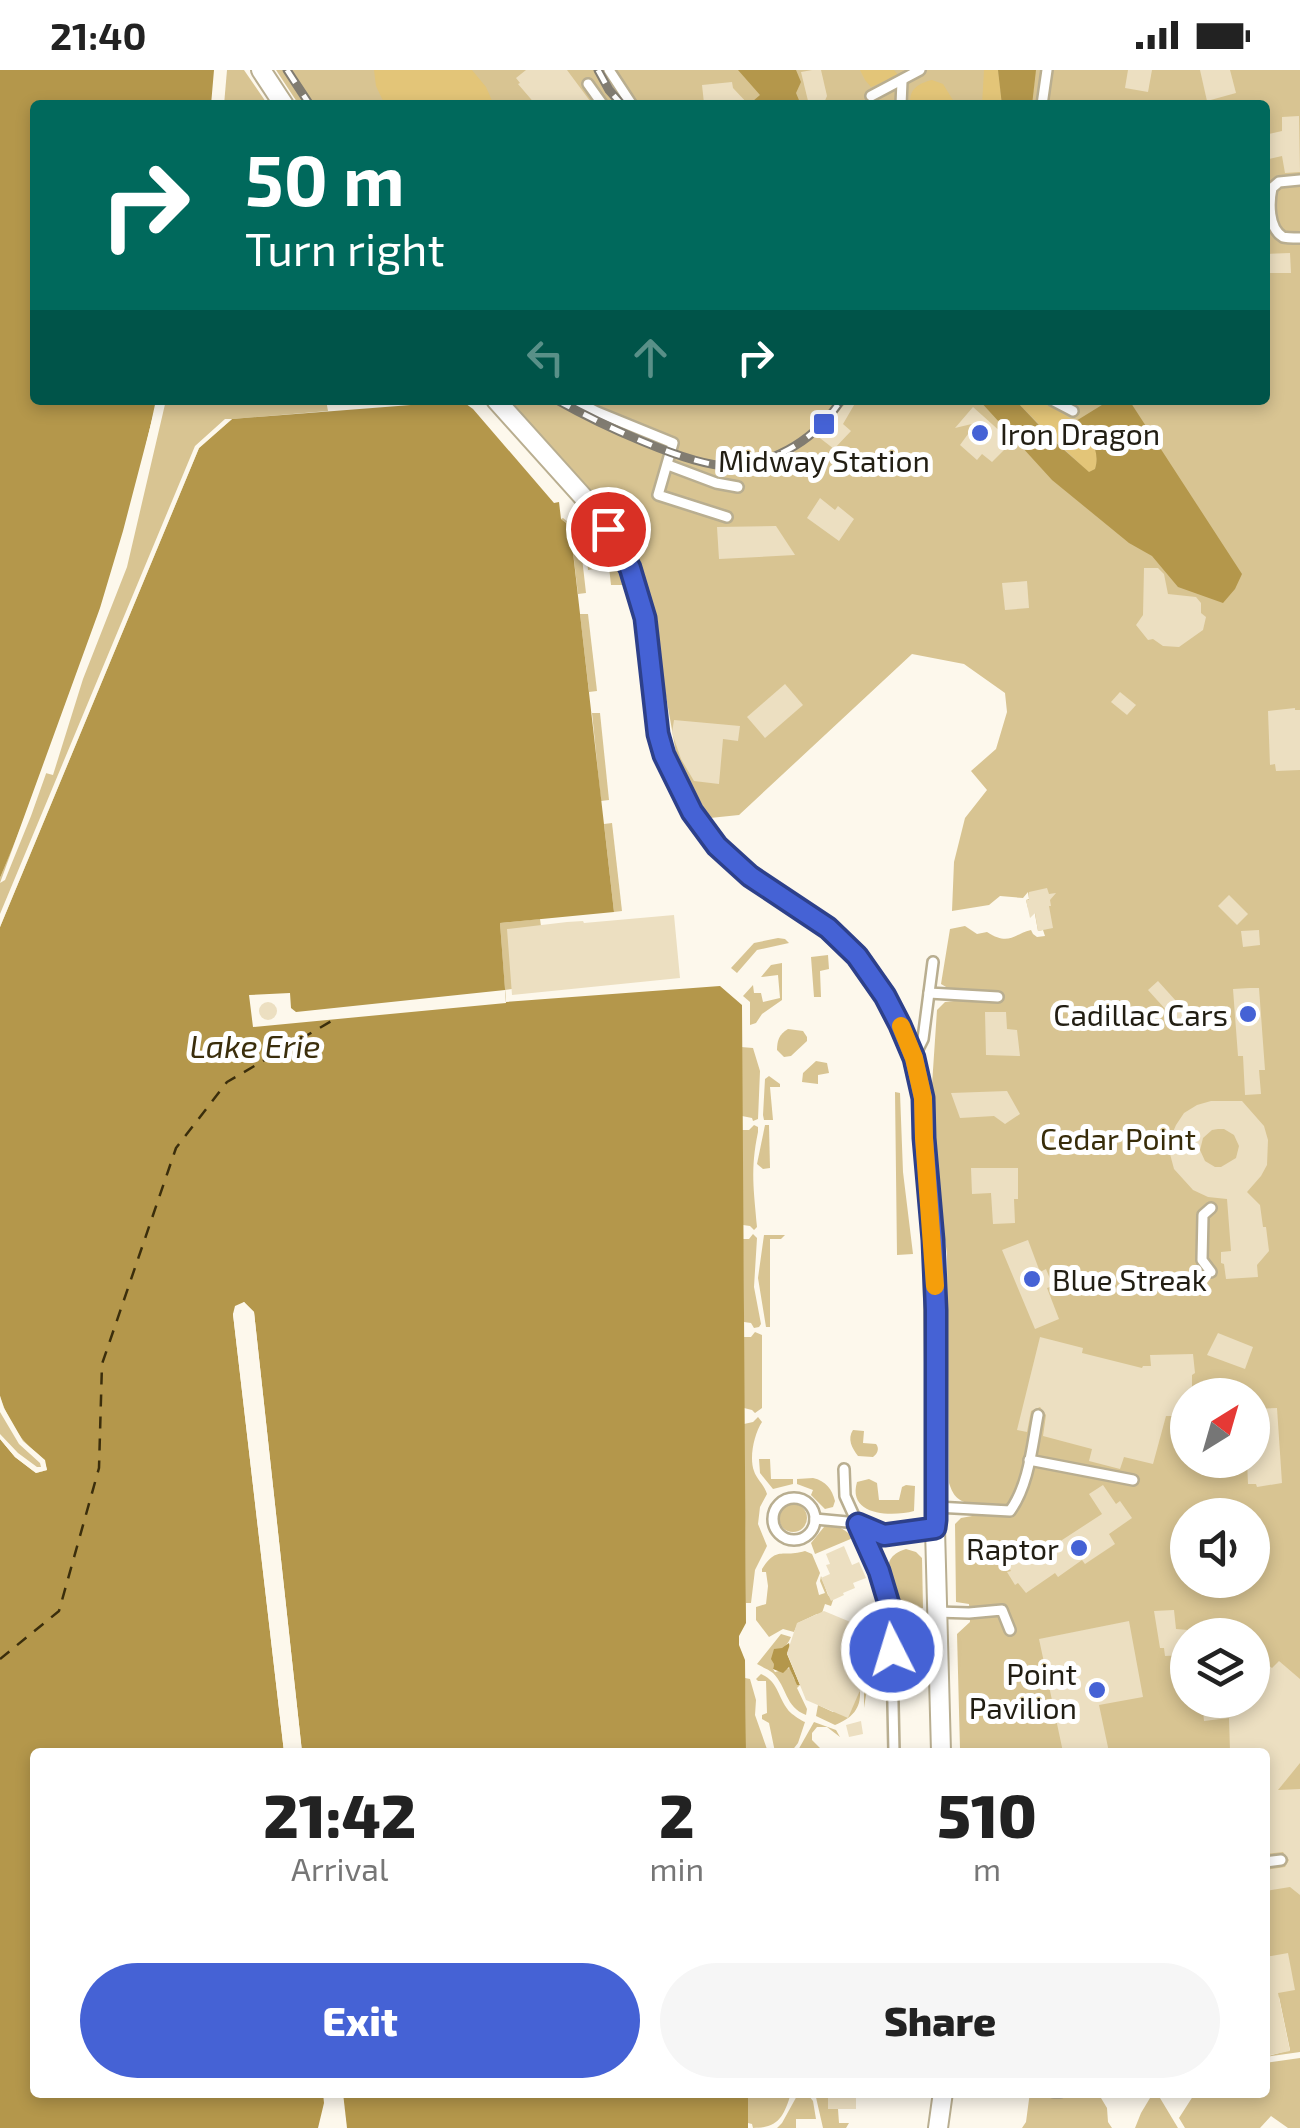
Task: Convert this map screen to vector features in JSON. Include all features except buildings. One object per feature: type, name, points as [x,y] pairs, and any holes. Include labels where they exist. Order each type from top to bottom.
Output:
[{"type":"street","points":[[262,70],[281,100]]},
{"type":"street","points":[[500,405],[585,499],[630,568],[645,618],[658,734],[692,812],[717,846],[750,876],[828,928],[857,956],[885,996],[914,1058],[923,1098],[933,1240],[941,1748]]},
{"type":"street","points":[[938,2128],[942,2098]]},
{"type":"lane","points":[[608,70],[629,100]]},
{"type":"lane","points":[[871,96],[920,70]]},
{"type":"lane","points":[[1043,100],[1047,70]]},
{"type":"lane","points":[[900,100],[902,81]]},
{"type":"lane","points":[[588,84],[599,100]]},
{"type":"lane","points":[[1270,183],[1300,180]]},
{"type":"lane","points":[[1280,182],[1272,188],[1273,224],[1285,238],[1300,238]]},
{"type":"lane","points":[[584,405],[673,444],[658,495],[727,518]]},
{"type":"lane","points":[[1062,405],[1074,411]]},
{"type":"lane","points":[[668,465],[716,484],[738,488]]},
{"type":"lane","points":[[914,1058],[924,1039],[932,962]]},
{"type":"lane","points":[[929,993],[998,996]]},
{"type":"lane","points":[[1211,1208],[1203,1216],[1202,1245],[1202,1260],[1211,1272]]},
{"type":"lane","points":[[936,1507],[1010,1512],[1017,1502],[1038,1414]]},
{"type":"lane","points":[[1029,1460],[1133,1480]]},
{"type":"lane","points":[[844,1468],[845,1496],[879,1571],[891,1611],[894,1748]]},
{"type":"lane","points":[[796,1498],[810,1504],[815,1519],[809,1534],[788,1540],[775,1530],[772,1515],[780,1502],[796,1498]]},
{"type":"lane","points":[[815,1519],[858,1524],[884,1535],[935,1528]]},
{"type":"lane","points":[[937,1612],[1002,1610],[1010,1630]]},
{"type":"lane","points":[[1270,1861],[1281,1860]]},
{"type":"green space","points":[[227,70],[244,70],[265,100],[224,100]]},
{"type":"green space","name":"Cedar Point","points":[[276,70],[1300,70],[1300,2052],[1270,2056],[1290,2050],[1279,1997],[1270,1998],[1270,1748],[960,1748],[957,1634],[970,1622],[969,1604],[956,1602],[955,1524],[972,1516],[972,1505],[957,1498],[949,1483],[947,1254],[934,1158],[932,1085],[937,1010],[945,1002],[954,1001],[953,991],[941,984],[950,929],[965,926],[977,934],[987,932],[1006,939],[1031,930],[1037,937],[1045,936],[1043,930],[1038,931],[1034,909],[1028,908],[1028,892],[1023,898],[1000,896],[989,905],[952,911],[954,862],[965,818],[987,790],[971,771],[996,749],[1007,712],[1005,693],[964,664],[912,654],[739,815],[710,818],[678,764],[646,583],[615,521],[512,405],[1270,405],[1270,100],[296,100]]},
{"type":"green space","points":[[165,405],[327,405],[328,411],[232,419],[199,448],[0,927],[0,878],[42,772],[53,775],[83,679],[127,567]]},
{"type":"green space","points":[[563,518],[579,531],[586,593],[578,594],[570,526]]},
{"type":"green space","points":[[582,519],[601,537],[623,585],[611,585],[609,567],[588,570]]},
{"type":"green space","points":[[580,614],[588,614],[597,691],[589,692]]},
{"type":"green space","points":[[592,713],[600,713],[609,800],[601,801]]},
{"type":"green space","points":[[612,823],[622,911],[614,912],[604,824]]},
{"type":"green space","points":[[540,919],[541,926],[512,989],[505,990],[500,923]]},
{"type":"green space","points":[[778,938],[789,943],[757,950],[737,973],[731,968],[754,943]]},
{"type":"green space","points":[[828,955],[829,969],[820,971],[821,997],[814,997],[811,957]]},
{"type":"green space","points":[[782,963],[782,1000],[750,1025],[750,1002],[743,996],[753,985],[754,993],[761,993],[763,1002],[780,998],[778,975],[761,977],[771,965]]},
{"type":"green space","points":[[788,1029],[803,1031],[807,1041],[791,1056],[784,1057],[777,1044]]},
{"type":"green space","points":[[741,1047],[753,1048],[760,1071],[758,1119],[753,1121],[742,1116]]},
{"type":"green space","points":[[816,1061],[827,1063],[829,1073],[818,1075],[818,1084],[802,1082],[803,1073]]},
{"type":"green space","points":[[769,1076],[780,1087],[770,1087],[773,1120],[764,1120],[765,1079]]},
{"type":"green space","points":[[895,1092],[900,1093],[903,1172],[913,1254],[897,1255]]},
{"type":"green space","points":[[754,1125],[758,1132],[753,1169],[757,1227],[754,1230],[743,1225],[742,1130]]},
{"type":"green space","points":[[765,1125],[769,1125],[770,1168],[763,1169],[757,1164]]},
{"type":"green space","points":[[753,1234],[757,1238],[754,1287],[761,1324],[754,1328],[744,1322],[743,1239]]},
{"type":"green space","points":[[764,1235],[785,1235],[770,1239],[770,1327],[766,1327],[758,1278]]},
{"type":"green space","points":[[755,1332],[762,1335],[762,1408],[755,1413],[744,1408],[744,1337]]},
{"type":"green space","points":[[0,1396],[47,1470],[36,1473],[0,1439]]},
{"type":"green space","points":[[758,1417],[762,1422],[752,1460],[767,1494],[758,1524],[767,1546],[755,1570],[751,1603],[746,1603],[744,1424]]},
{"type":"green space","points":[[853,1430],[864,1431],[863,1443],[876,1444],[878,1451],[873,1457],[858,1456],[850,1440]]},
{"type":"green space","points":[[759,1459],[770,1459],[771,1479],[793,1479],[793,1484],[773,1489],[760,1473]]},
{"type":"green space","points":[[813,1478],[830,1489],[833,1507],[825,1509],[811,1495],[813,1490],[797,1484],[797,1479]]},
{"type":"green space","points":[[869,1479],[877,1483],[879,1500],[899,1500],[902,1487],[915,1486],[914,1511],[894,1514],[865,1508],[856,1493],[857,1482]]},
{"type":"green space","points":[[793,1504],[803,1508],[807,1518],[803,1528],[793,1532],[783,1528],[779,1518],[783,1508]]},
{"type":"green space","points":[[829,1525],[853,1538],[815,1554],[811,1543]]},
{"type":"green space","points":[[906,1549],[922,1558],[923,1608],[904,1609],[889,1575],[890,1560]]},
{"type":"green space","points":[[805,1551],[812,1554],[820,1573],[816,1583],[819,1595],[825,1593],[821,1576],[833,1600],[831,1606],[825,1604],[821,1616],[817,1614],[798,1623],[794,1632],[783,1629],[769,1637],[756,1620],[756,1607],[766,1604],[768,1586],[762,1569],[776,1555]]},
{"type":"green space","points":[[781,1634],[791,1637],[773,1669],[775,1672],[790,1668],[800,1685],[797,1688],[806,1715],[790,1702],[778,1678],[757,1664]]},
{"type":"green space","points":[[862,1639],[874,1644],[879,1662],[875,1662],[864,1708],[864,1687],[855,1676],[862,1653],[867,1651]]},
{"type":"green space","points":[[761,1674],[767,1677],[791,1713],[805,1722],[794,1748],[774,1748],[769,1723],[762,1719],[767,1713],[766,1681],[756,1679]]},
{"type":"green space","points":[[745,1678],[750,1679],[756,1700],[755,1715],[767,1748],[746,1748]]},
{"type":"green space","points":[[860,1691],[857,1708],[841,1722],[835,1725],[816,1716],[818,1705],[833,1712]]},
{"type":"green space","points":[[814,1722],[836,1730],[840,1737],[827,1727],[817,1727],[812,1740],[820,1748],[799,1748]]},
{"type":"green space","points":[[1300,2058],[1300,2128],[1288,2128],[1271,2116],[1260,2128],[1185,2128],[1179,2118],[1192,2098],[1270,2098],[1270,2062]]},
{"type":"green space","points":[[748,2098],[789,2098],[775,2123],[753,2128],[748,2123]]},
{"type":"green space","points":[[796,2098],[811,2098],[816,2119],[796,2119],[796,2128],[777,2128]]},
{"type":"green space","points":[[816,2098],[828,2098],[828,2109],[838,2109],[839,2123],[849,2123],[846,2128],[823,2128]]},
{"type":"green space","points":[[1029,2098],[1101,2098],[1112,2128],[1022,2128]]},
{"type":"green space","points":[[1150,2098],[1160,2098],[1178,2128],[1135,2128]]},
{"type":"shaded area","points":[[374,70],[472,70],[492,100],[383,100]]},
{"type":"shaded area","points":[[860,70],[894,70],[899,76],[871,87]]},
{"type":"shaded area","points":[[984,70],[998,70],[1001,100],[982,100]]},
{"type":"shaded area","points":[[932,80],[943,84],[953,100],[911,100],[915,88]]},
{"type":"shaded area","points":[[1020,405],[1045,405],[1081,427],[1095,446],[1097,457],[1095,469],[1089,472]]},
{"type":"water","points":[[0,70],[214,70],[211,100],[30,100],[30,405],[155,405],[109,583],[47,761],[0,878]]},
{"type":"water","points":[[738,70],[796,70],[801,82],[796,93],[799,100],[754,100],[760,95]]},
{"type":"water","points":[[998,70],[1036,70],[1033,100],[1001,100]]},
{"type":"water","name":"Lake Erie","points":[[411,405],[468,405],[554,503],[559,502],[561,519],[570,526],[614,912],[500,923],[506,1002],[720,986],[742,1005],[746,1623],[739,1645],[745,1660],[746,1748],[302,1748],[254,1312],[244,1302],[233,1314],[284,1748],[30,1748],[30,2098],[324,2098],[318,2128],[0,2128],[0,1439],[36,1473],[47,1470],[14,1427],[0,1396],[0,927],[199,448],[232,419]]},
{"type":"water","points":[[984,405],[1020,405],[1089,472],[1095,469],[1095,449],[1076,421],[1102,405],[1132,405],[1242,574],[1235,589],[1223,603],[1178,587],[1152,556],[1129,543],[1052,480]]},
{"type":"water","points":[[789,1643],[787,1654],[800,1685],[789,1667],[783,1673],[773,1669],[774,1649]]},
{"type":"water","points":[[344,2098],[748,2098],[748,2128],[347,2128]]},
{"type":"pier","points":[[153,416],[158,416],[104,610],[31,816],[5,880],[0,883],[100,608]]},
{"type":"pier","points":[[225,419],[232,419],[199,448],[0,927],[0,914],[195,446]]},
{"type":"pier","points":[[505,990],[506,1003],[253,1027],[249,995],[290,993],[291,1008],[296,1012]]},
{"type":"pier","points":[[244,1302],[254,1312],[302,1748],[297,1748],[249,1313],[243,1307],[238,1314],[289,1748],[284,1748],[235,1306]]},
{"type":"pier","points":[[0,1396],[23,1441],[45,1460],[47,1470],[36,1473],[0,1439],[0,1434],[18,1453],[41,1467],[19,1444],[0,1412]]},
{"type":"ferry route","points":[[0,1659],[59,1611],[99,1468],[102,1364],[176,1148],[227,1082],[335,1019]]},
{"type":"railway","points":[[287,70],[307,100]]},
{"type":"railway","points":[[598,70],[618,100]]},
{"type":"railway","points":[[567,405],[668,452],[732,466],[765,460],[794,446],[820,426],[837,405]]},
{"type":"slow traffic","points":[[901,1026],[914,1058],[923,1098],[935,1286]]},
{"type":"place","name":"Midway Station","points":[[824,424]]},
{"type":"place","name":"Iron Dragon","points":[[980,433]]},
{"type":"place","name":"Cadillac Cars","points":[[1248,1014]]},
{"type":"place","name":"Blue Streak","points":[[1032,1279]]},
{"type":"place","name":"Raptor","points":[[1079,1548]]},
{"type":"place","name":"Point Pavilion","points":[[1097,1690]]},
{"type":"route","points":[[608,529],[630,568],[645,618],[658,734],[664,755],[692,812],[717,846],[750,876],[828,928],[857,956],[885,996],[914,1058],[923,1098],[933,1240],[936,1520],[935,1528],[884,1535],[858,1524],[891,1611],[892,1650]]}]
